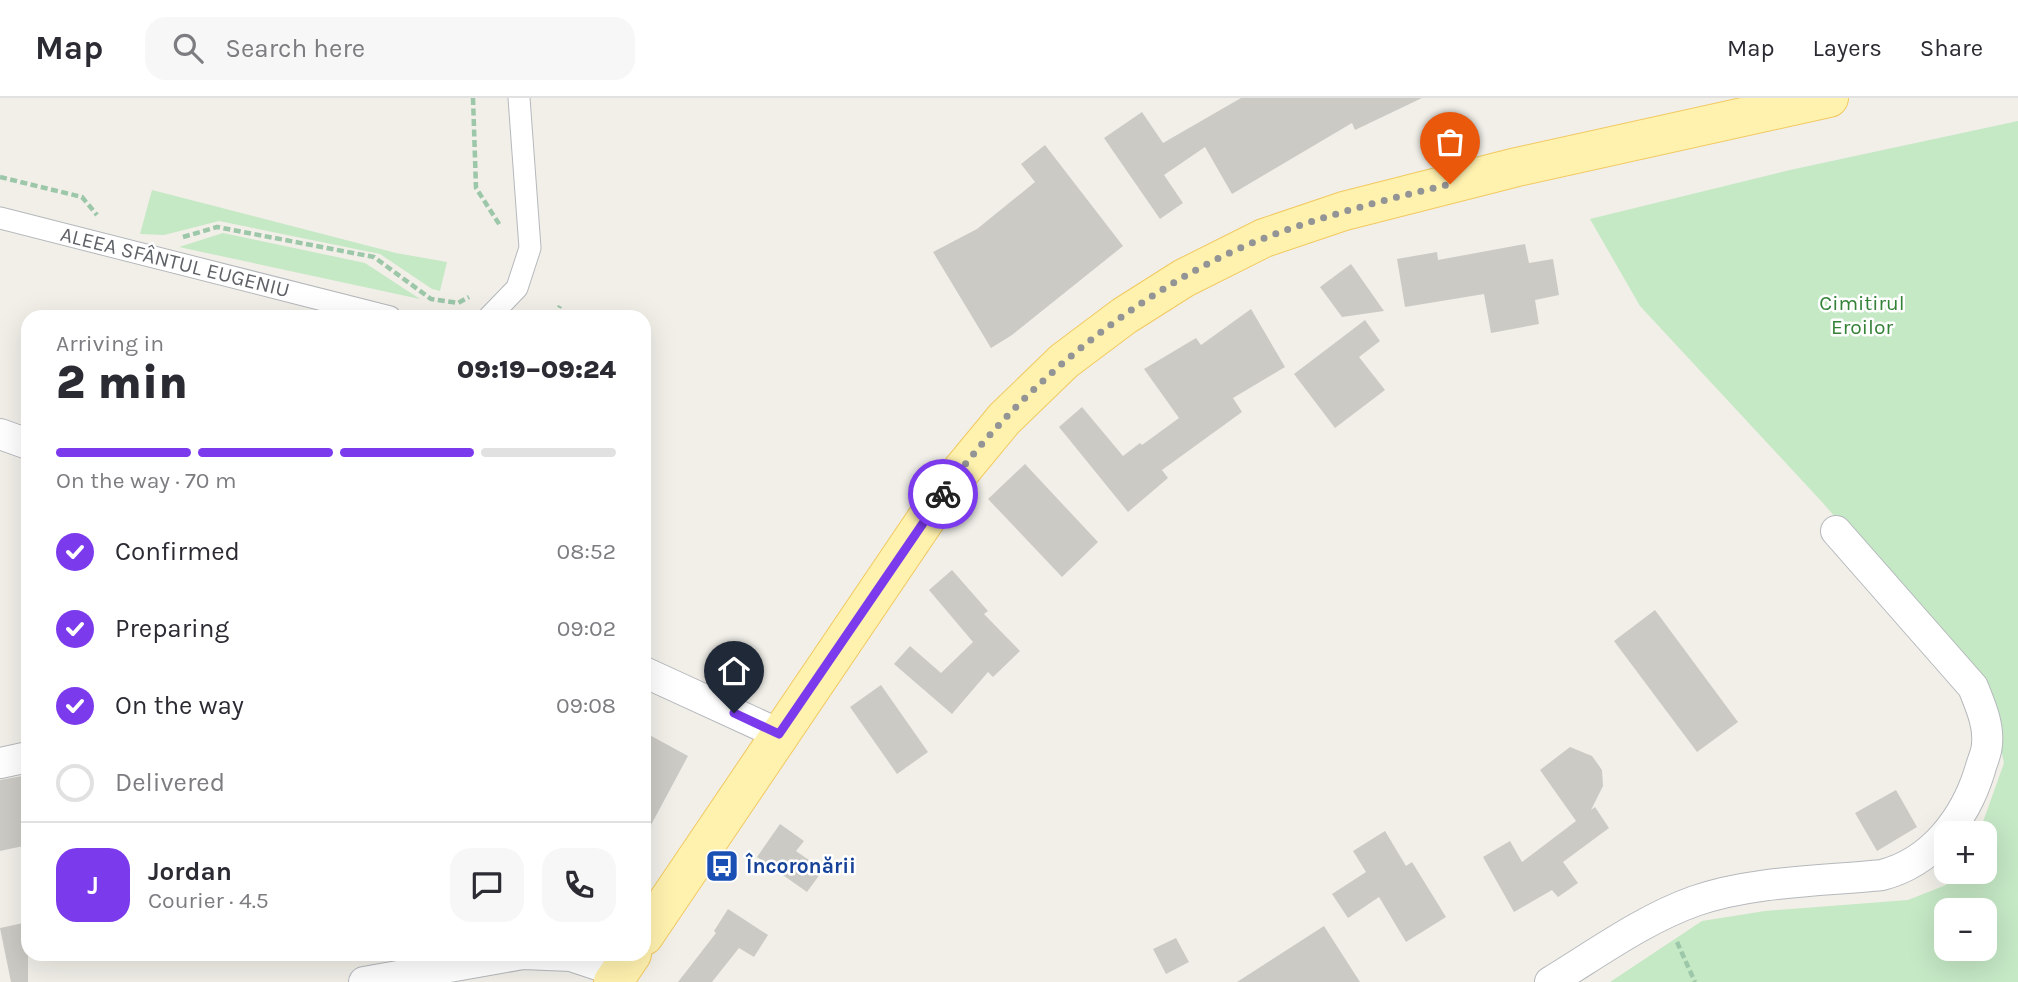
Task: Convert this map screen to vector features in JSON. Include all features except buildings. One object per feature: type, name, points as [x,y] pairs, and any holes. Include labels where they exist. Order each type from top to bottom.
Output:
[{"type":"main road","points":[[651,926],[947,488],[1004,419],[1063,361],[1124,316],[1184,278],[1264,238],[1344,211],[1554,159],[1829,98]]},
{"type":"street","points":[[496,310],[517,288],[530,248],[519,98]]},
{"type":"street","name":"ALEEA SFÂNTUL EUGENIU","points":[[0,218],[362,310]]},
{"type":"street","points":[[0,434],[21,442]]},
{"type":"street","points":[[1550,982],[1664,915],[1696,901],[1738,890],[1882,875],[1901,870],[1930,851],[1972,796],[1987,744],[1985,715],[1973,687],[1836,531]]},
{"type":"street","points":[[651,675],[779,734]]},
{"type":"street","points":[[0,763],[21,758]]},
{"type":"street","points":[[364,982],[483,961]]},
{"type":"street","points":[[590,961],[621,969]]},
{"type":"path","points":[[473,98],[476,188],[503,231]]},
{"type":"path","points":[[0,177],[82,197],[101,219]]},
{"type":"path","points":[[173,240],[217,227],[374,257],[431,299],[458,303],[481,290]]},
{"type":"path","points":[[558,310],[560,306]]},
{"type":"path","points":[[1664,915],[1695,982]]},
{"type":"green space","name":"Cimitirul Eroilor","points":[[2018,121],[2018,982],[1610,982],[1702,921],[1765,911],[1908,900],[1947,884],[1997,884],[1997,821],[1983,821],[2004,763],[1989,693],[1822,502],[1640,306],[1590,219],[1790,170]]},
{"type":"green space","points":[[152,190],[396,253],[447,262],[440,291],[432,289],[380,254],[219,221],[164,235],[140,234]]},
{"type":"green space","points":[[223,233],[365,263],[420,299],[179,247]]},
{"type":"way so far","points":[[943,494],[1004,419],[1063,361],[1124,316],[1184,278],[1264,238],[1344,211],[1450,184]]},
{"type":"place","name":"Încoronării","points":[[722,866]]},
{"type":"route","points":[[734,713],[779,734],[943,494]]}]
